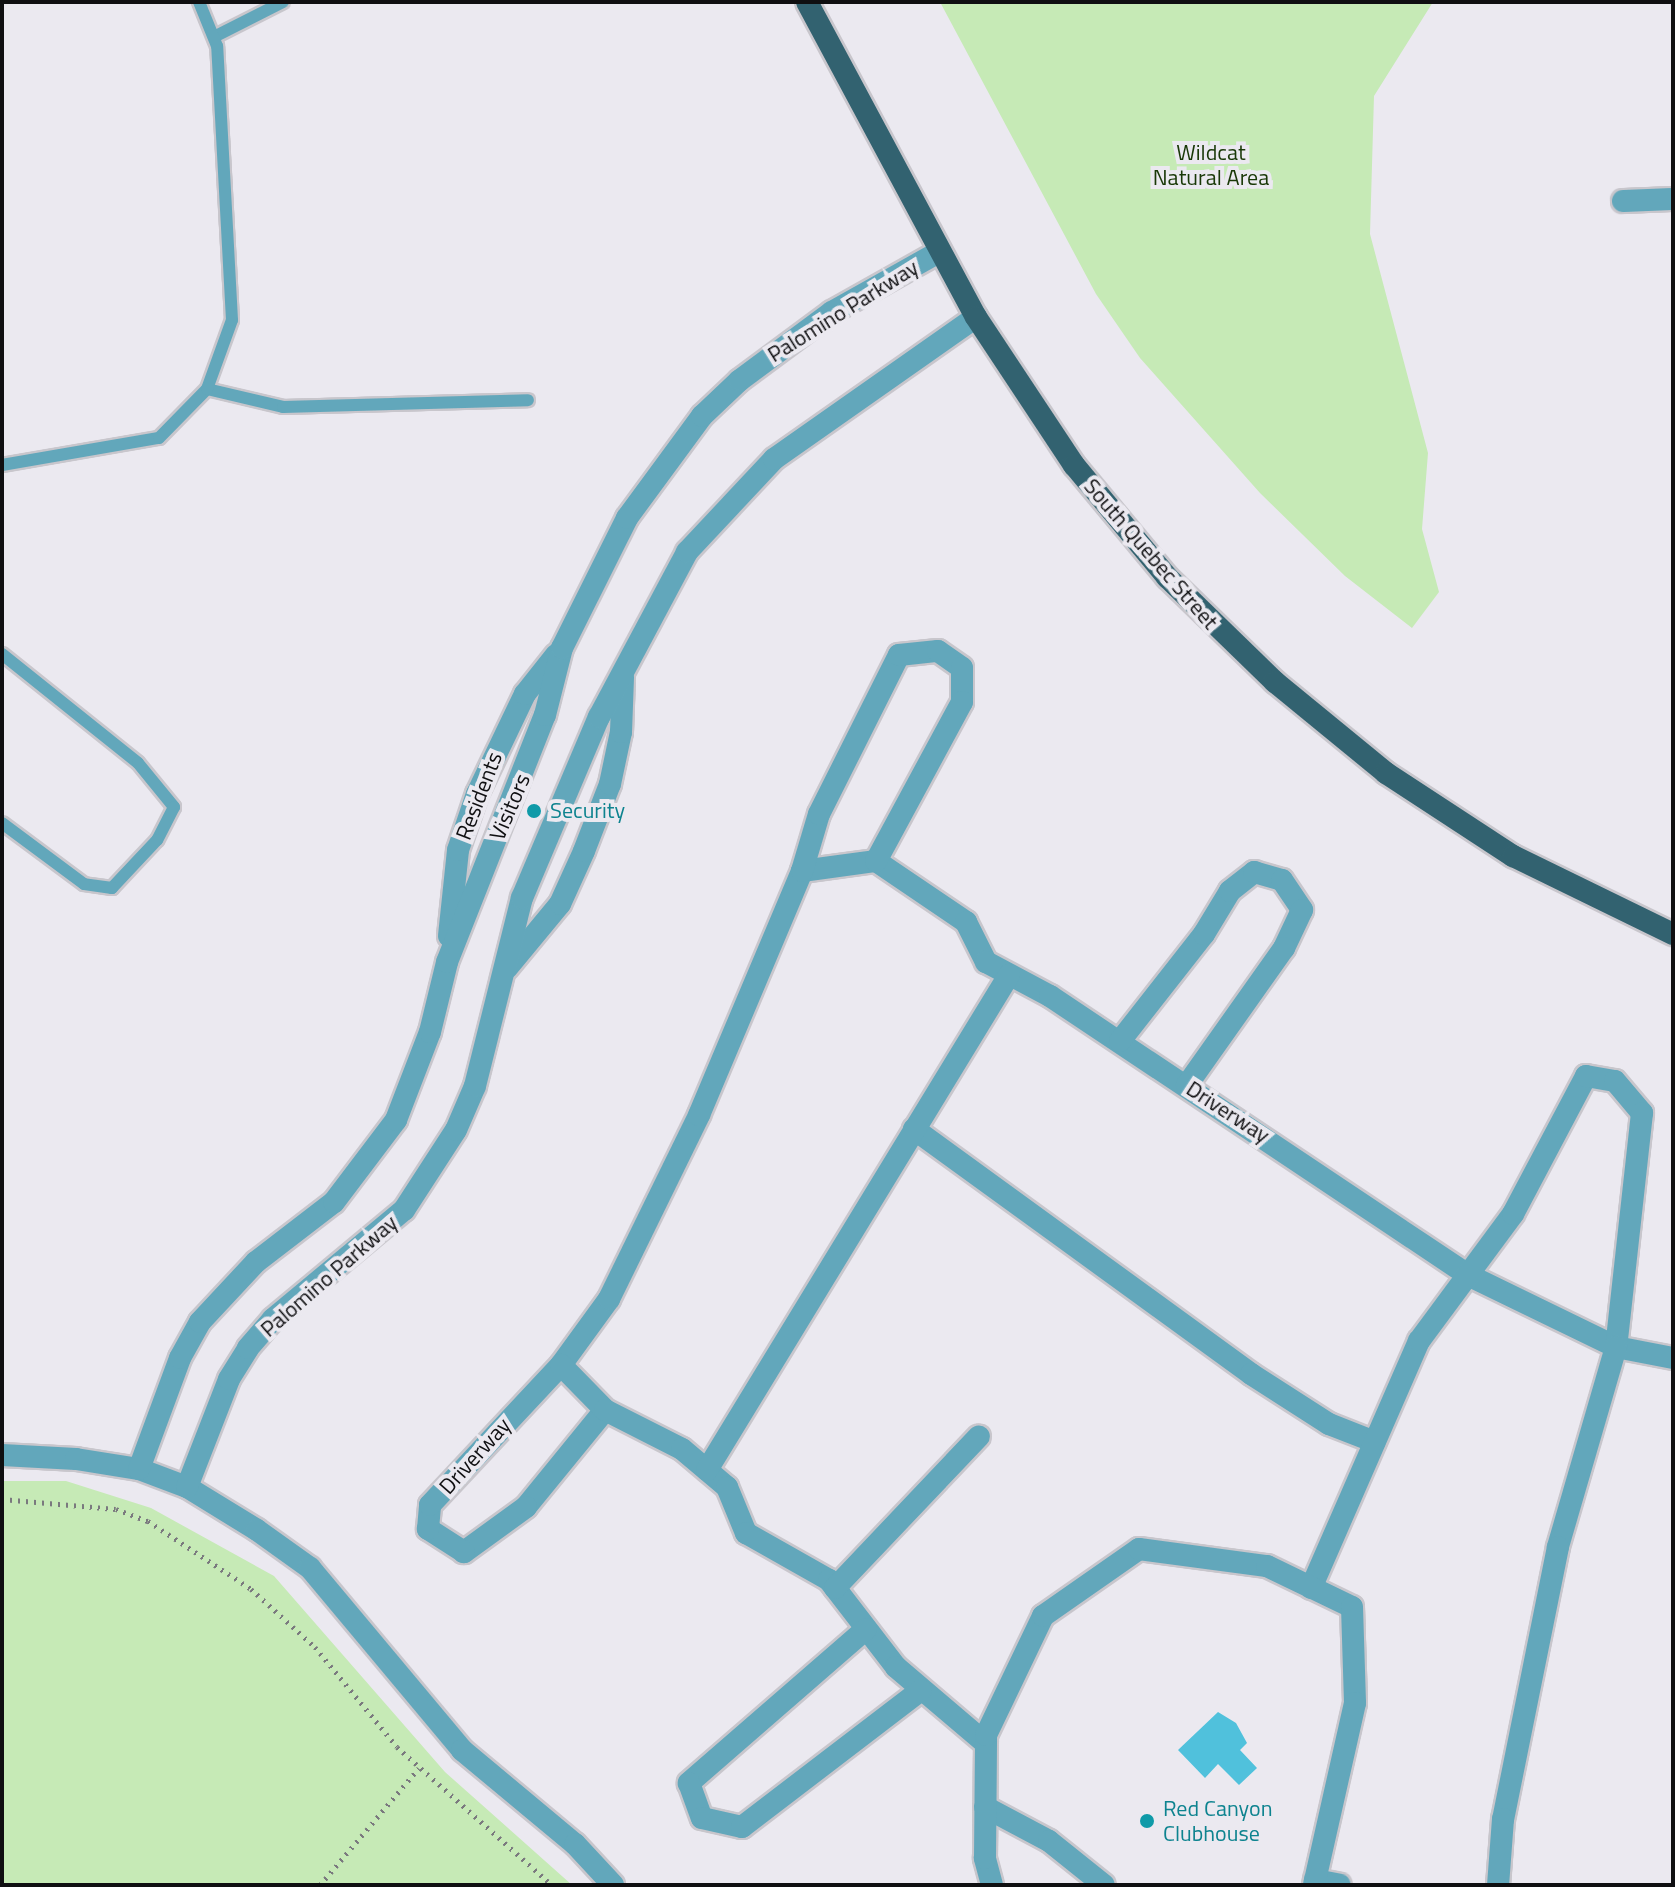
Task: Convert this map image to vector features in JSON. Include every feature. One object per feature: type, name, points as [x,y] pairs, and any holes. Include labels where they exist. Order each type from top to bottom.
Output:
[{"type":"main road","name":"South Quebec Street","points":[[807,2],[976,317],[1074,465],[1119,522],[1218,630],[1275,682],[1453,819],[1592,898],[1673,934]]},
{"type":"street","points":[[1623,201],[1673,199]]},
{"type":"street","name":"Palomino Parkway","points":[[562,648],[627,518],[702,416],[785,344],[939,252]]},
{"type":"street","points":[[501,975],[560,904],[584,851],[613,771],[623,672],[687,552],[743,487],[812,429],[976,317]]},
{"type":"street","name":"Visitors","points":[[447,962],[525,770],[562,648]]},
{"type":"street","name":"Residents","points":[[447,962],[458,850],[477,794],[525,694],[562,648]]},
{"type":"street","points":[[802,871],[876,861],[962,702],[962,668],[938,651],[899,655],[819,814],[802,871],[699,1115],[609,1299],[561,1365],[605,1410],[682,1449],[727,1487],[746,1533],[835,1588],[866,1629],[921,1690],[984,1742]]},
{"type":"street","name":"Visitors","points":[[501,975],[533,872],[623,672]]},
{"type":"street","name":"Driverway","points":[[876,861],[966,922],[986,962],[1120,1041],[1468,1275],[1616,1347],[1673,1358]]},
{"type":"street","points":[[1120,1041],[1204,934],[1230,891],[1254,872],[1282,880],[1302,910],[1284,948],[1187,1085]]},
{"type":"street","points":[[139,1469],[180,1358],[200,1322],[256,1262],[334,1202],[396,1120],[430,1032],[447,962]]},
{"type":"street","name":"Palomino Parkway","points":[[187,1487],[229,1379],[248,1348],[283,1311],[372,1242],[431,1175],[475,1086],[501,975]]},
{"type":"street","points":[[707,1470],[1009,975]]},
{"type":"street","points":[[1311,1588],[1419,1341],[1513,1214],[1586,1076],[1615,1081],[1642,1113],[1616,1347],[1558,1547],[1503,1819],[1498,1885]]},
{"type":"street","points":[[914,1129],[1251,1374],[1329,1424],[1375,1442]]},
{"type":"street","name":"Driverway","points":[[561,1365],[430,1505],[428,1529],[464,1552],[526,1507],[605,1410]]},
{"type":"street","points":[[835,1588],[979,1436]]},
{"type":"street","points":[[2,1455],[76,1459],[139,1469],[187,1487],[310,1568],[437,1724],[575,1844],[613,1885]]},
{"type":"street","points":[[992,1885],[985,1858],[984,1742],[1043,1616],[1139,1549],[1267,1566],[1352,1607],[1355,1703],[1314,1883],[1340,1885]]},
{"type":"street","points":[[866,1629],[689,1783],[702,1818],[742,1827],[921,1690]]},
{"type":"street","points":[[985,1807],[1049,1841],[1104,1885]]},
{"type":"lane","points":[[2,465],[159,438],[207,389],[232,320],[224,131],[214,37],[199,2]]},
{"type":"lane","points":[[214,37],[283,2]]},
{"type":"lane","points":[[207,389],[283,407],[528,400]]},
{"type":"lane","points":[[2,654],[138,763],[174,807],[157,840],[112,888],[84,884],[2,823]]},
{"type":"path","points":[[2,1499],[116,1509],[190,1546],[251,1589],[315,1647],[419,1768],[552,1885]]},
{"type":"path","points":[[320,1885],[419,1768]]},
{"type":"green space","name":"Wildcat Natural Area","points":[[940,2],[1433,2],[1374,96],[1370,234],[1428,453],[1422,529],[1439,592],[1412,628],[1345,576],[1260,493],[1140,358],[1096,294]]},
{"type":"green space","points":[[2,1481],[66,1481],[151,1508],[274,1576],[445,1772],[572,1885],[2,1885]]},
{"type":"water","points":[[1218,1712],[1236,1723],[1247,1743],[1240,1750],[1257,1768],[1239,1785],[1218,1764],[1205,1778],[1178,1750]]},
{"type":"place","name":"Security","points":[[534,811]]},
{"type":"place","name":"Red Canyon Clubhouse","points":[[1147,1821]]}]
